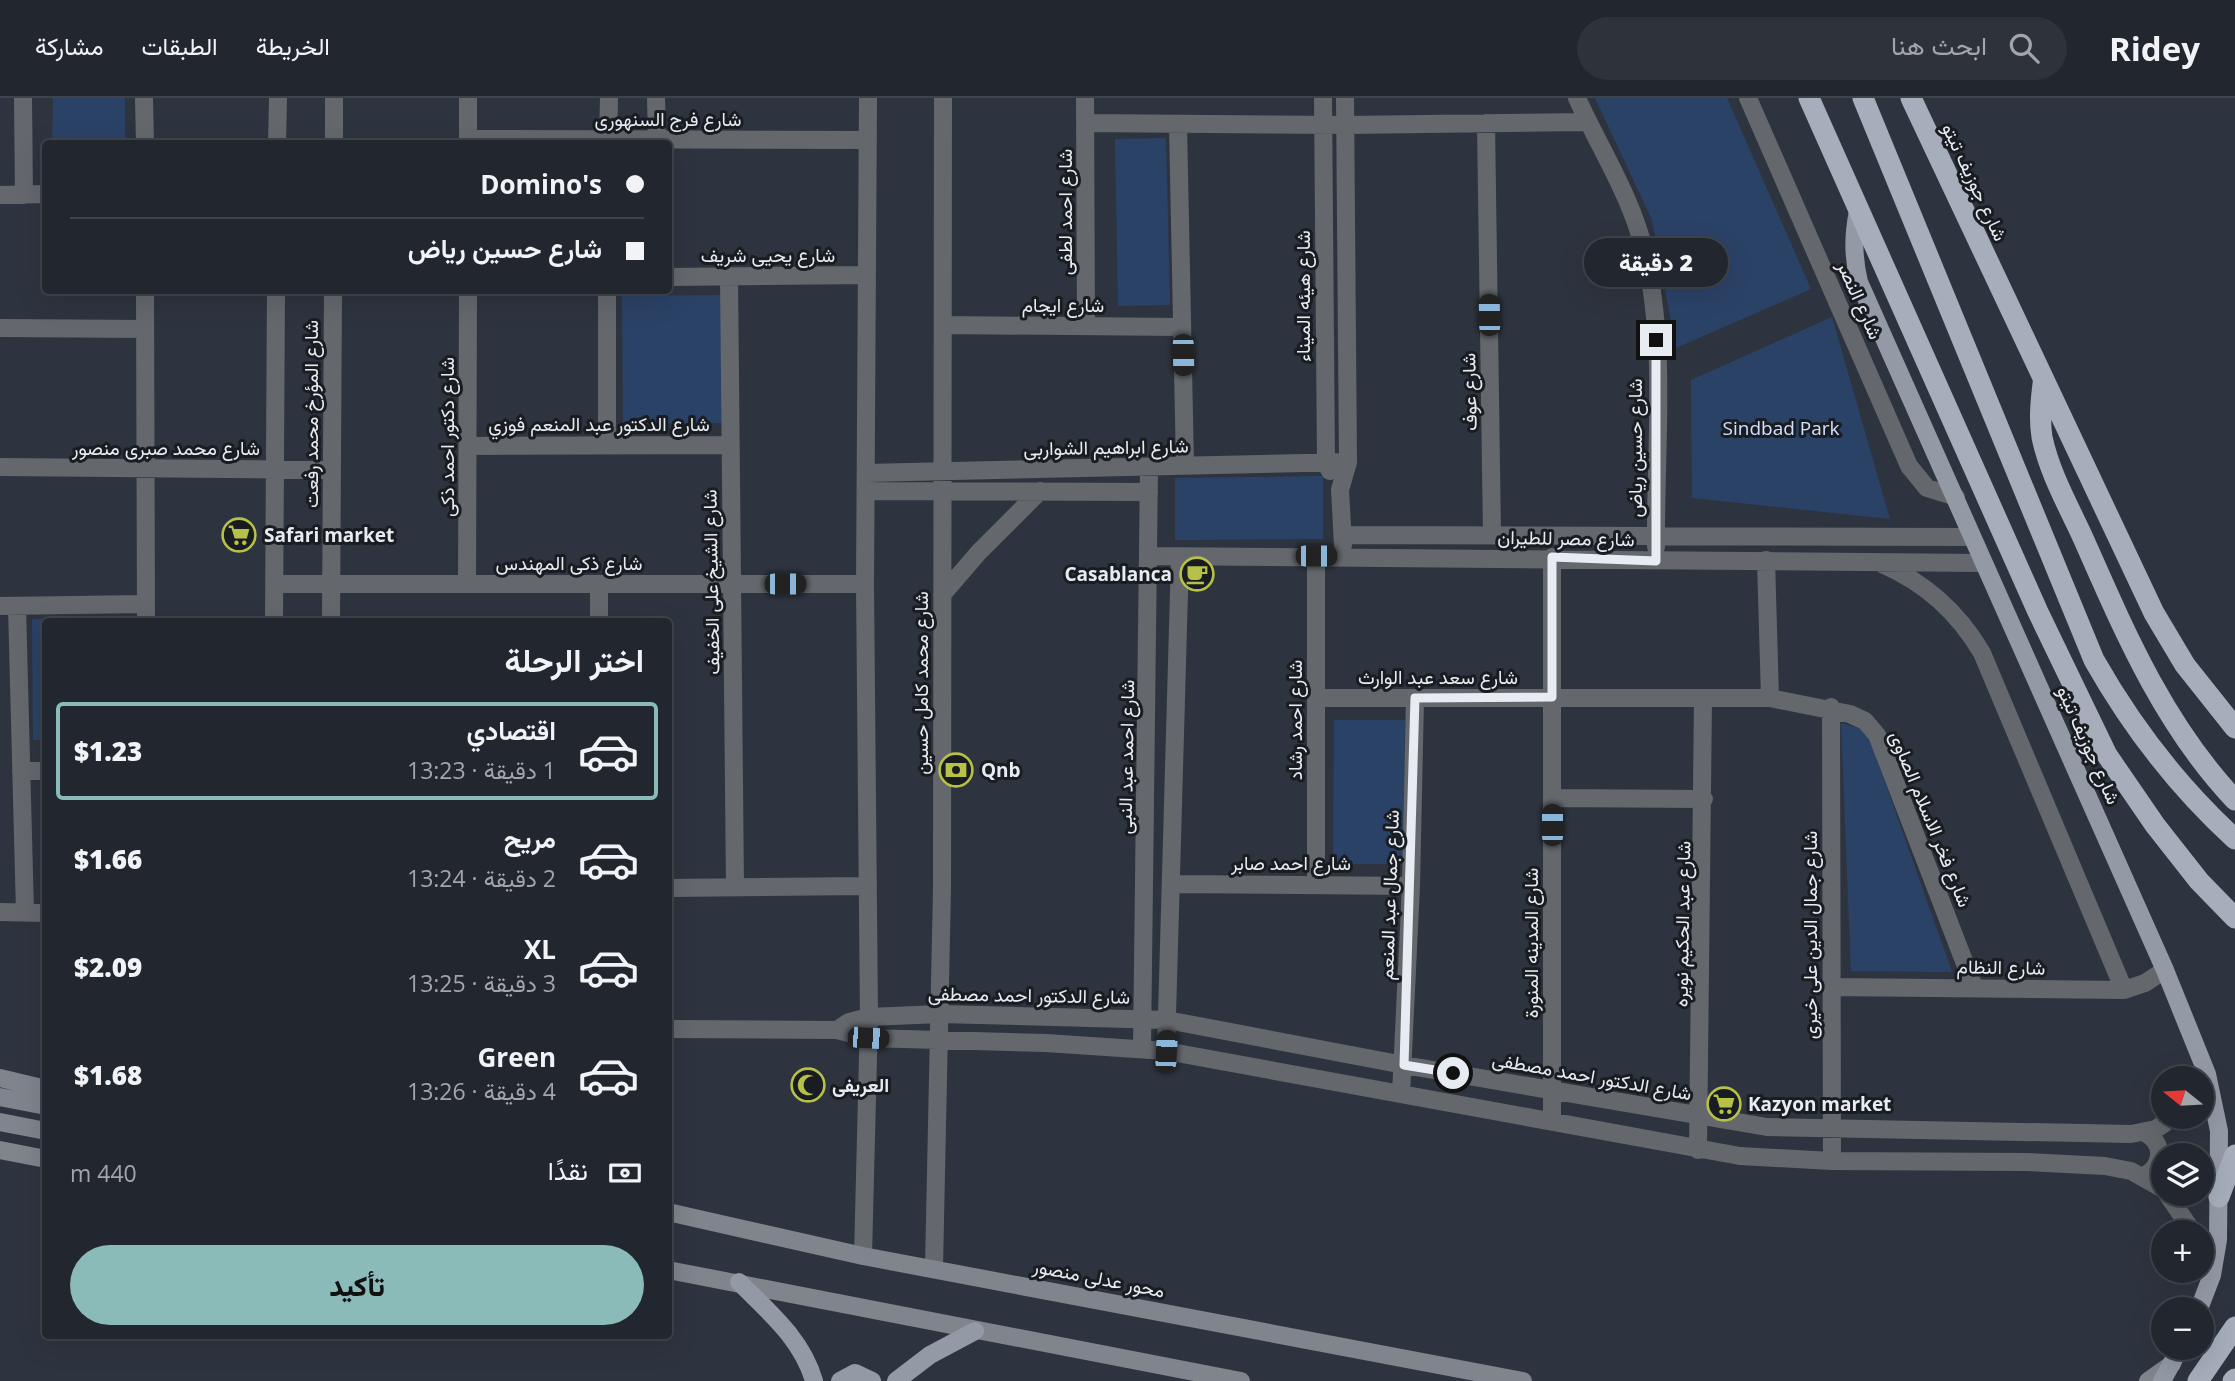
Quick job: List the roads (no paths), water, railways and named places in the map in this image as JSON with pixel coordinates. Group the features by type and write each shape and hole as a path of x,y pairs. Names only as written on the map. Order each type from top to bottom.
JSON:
{"highway":[{"name":"شارع جوزيف تيتو","path":"1809,98 2071,684 2107,755 2155,825 2199,881 2235,918"},
{"path":"1863,98 2094,660 2125,713 2162,763 2205,811 2235,839"},
{"name":"شارع جوزيف تيتو","path":"1911,98 2043,384 2154,613 2185,665 2235,729"},
{"path":"2043,384 2040,416 2045,449 2118,619 2164,709 2193,751 2235,800"},
{"path":"2219,1197 2235,1155"},
{"path":"2198,1381 2235,1327"}],"main road":[{"name":"شارع جوزيف تيتو","path":"1858,211 1853,246 1859,282 2165,970 2200,1066"},
{"path":"0,1078 42,1088"},
{"path":"0,1097 42,1105"},
{"name":"شارع جوزيف تيتو","path":"2214,1113 2219,1131 2218,1240 2214,1263"},
{"path":"0,1122 42,1130"},
{"path":"0,1150 42,1158"},
{"name":"محور عدلى منصور","path":"672,1213 863,1256 1523,1381"},
{"path":"672,1271 1241,1381"},
{"path":"739,1282 785,1328 805,1358 814,1381"},
{"path":"896,1381 930,1355 975,1331"},
{"path":"2162,1381 2174,1360"},
{"path":"2148,1381 2172,1364"},
{"path":"840,1381 855,1373 872,1381"}],"street":[{"path":"23,98 24,195"},
{"path":"144,98 145,140"},
{"path":"277,140 278,98"},
{"path":"334,98 334,140"},
{"path":"468,98 468,140"},
{"path":"608,140 609,98"},
{"path":"656,98 657,139"},
{"path":"863,1256 869,1017 865,584 868,98"},
{"name":"شارع محمد كامل حسين","path":"934,1268 940,1041 943,98"},
{"name":"شارع احمد لطفى","path":"1085,98 1086,326"},
{"name":"شارع هيئه الميناء","path":"1323,98 1326,463 1340,490"},
{"name":"شارع هيئه الميناء","path":"1343,556 1340,490 1348,462 1345,98"},
{"name":"شارع حسين رياض","path":"1577,98 1623,191 1645,253 1654,318 1658,384 1656,561"},
{"name":"شارع النصر","path":"1748,98 1909,466 1927,488 1956,497"},
{"path":"1085,123 1345,125 1588,122"},
{"name":"شارع عوف","path":"1486,123 1492,535"},
{"path":"1178,125 1185,466"},
{"name":"شارع فرج السنهورى","path":"632,140 868,140"},
{"path":"0,195 42,194"},
{"name":"شارع يحيى شريف","path":"672,276 867,275"},
{"name":"شارع الشيخ على الخفيف","path":"729,276 735,887"},
{"path":"25,912 21,771 8,606 146,613 145,294"},
{"name":"شارع المؤرخ محمد رفعت","path":"274,618 276,294"},
{"name":"شارع المؤرخ محمد رفعت","path":"331,618 333,294"},
{"name":"شارع دكتور احمد ذكى","path":"467,584 468,294"},
{"path":"607,294 607,445"},
{"name":"شارع ايجام","path":"943,325 1182,327"},
{"path":"0,328 145,329"},
{"name":"شارع الدكتور عبد المنعم فوزي","path":"468,446 730,445"},
{"name":"شارع ابراهيم الشواربى","path":"866,482 943,471 1348,462"},
{"name":"شارع محمد صبرى منصور","path":"0,467 332,470"},
{"name":"شارع احمد عبد النبى","path":"1142,1048 1149,467"},
{"path":"866,482 943,491 1149,492"},
{"path":"942,596 992,538 1040,491"},
{"name":"شارع مصر للطيران","path":"1343,535 1971,537"},
{"name":"شارع مصر للطيران","path":"1149,556 1552,557 1656,561 1983,563"},
{"name":"شارع احمد رشاد","path":"1316,556 1316,883"},
{"path":"1166,1051 1180,557"},
{"name":"شارع المدينه المنورة","path":"1552,557 1552,1120"},
{"path":"1766,560 1770,698"},
{"path":"1876,562 1930,591 1959,619 1982,653 2124,990"},
{"name":"شارع ذكى المهندس","path":"274,584 865,584"},
{"path":"599,584 599,618"},
{"name":"شارع سعد عبد الوارث","path":"1317,698 1770,698"},
{"name":"شارع جمال عبد المنعم","path":"1401,1094 1411,886 1415,698"},
{"name":"شارع عبد الحكيم نويره","path":"1698,1150 1704,799 1703,698"},
{"name":"شارع فخر الاسلام الصاوى","path":"1770,698 1830,708 1865,721 1877,736 1974,987"},
{"name":"شارع جمال الدين على خيرى","path":"1830,708 1832,1161"},
{"path":"21,771 42,771"},
{"path":"1552,798 1704,799"},
{"name":"شارع احمد صابر","path":"1171,884 1316,883 1411,886"},
{"path":"672,888 867,886"},
{"path":"0,912 42,913"},
{"name":"شارع النظام","path":"1831,987 2124,990 2145,984 2165,970"},
{"name":"شارع الدكتور احمد مصطفى","path":"837,1030 849,1022 869,1017 940,1014 1144,1018 1700,1117 1797,1129 2145,1133"},
{"name":"شارع الدكتور احمد مصطفى","path":"672,1029 837,1030 868,1038 1142,1048 1552,1120 1698,1150 1780,1160 2027,1162 2105,1166 2144,1176 2151,1181"},
{"path":"2144,1176 2155,1168 2160,1154 2156,1141 2145,1133 2152,1129"}],"place":[{"name":"Safari market","path":"239,535"},
{"name":"Casablanca","path":"1197,574"},
{"name":"Qnb","path":"956,770"},
{"name":"العريفى","path":"808,1085"},
{"name":"Kazyon market","path":"1724,1104"}],"park label":[{"name":"Sindbad Park","path":"1781,428"}]}
